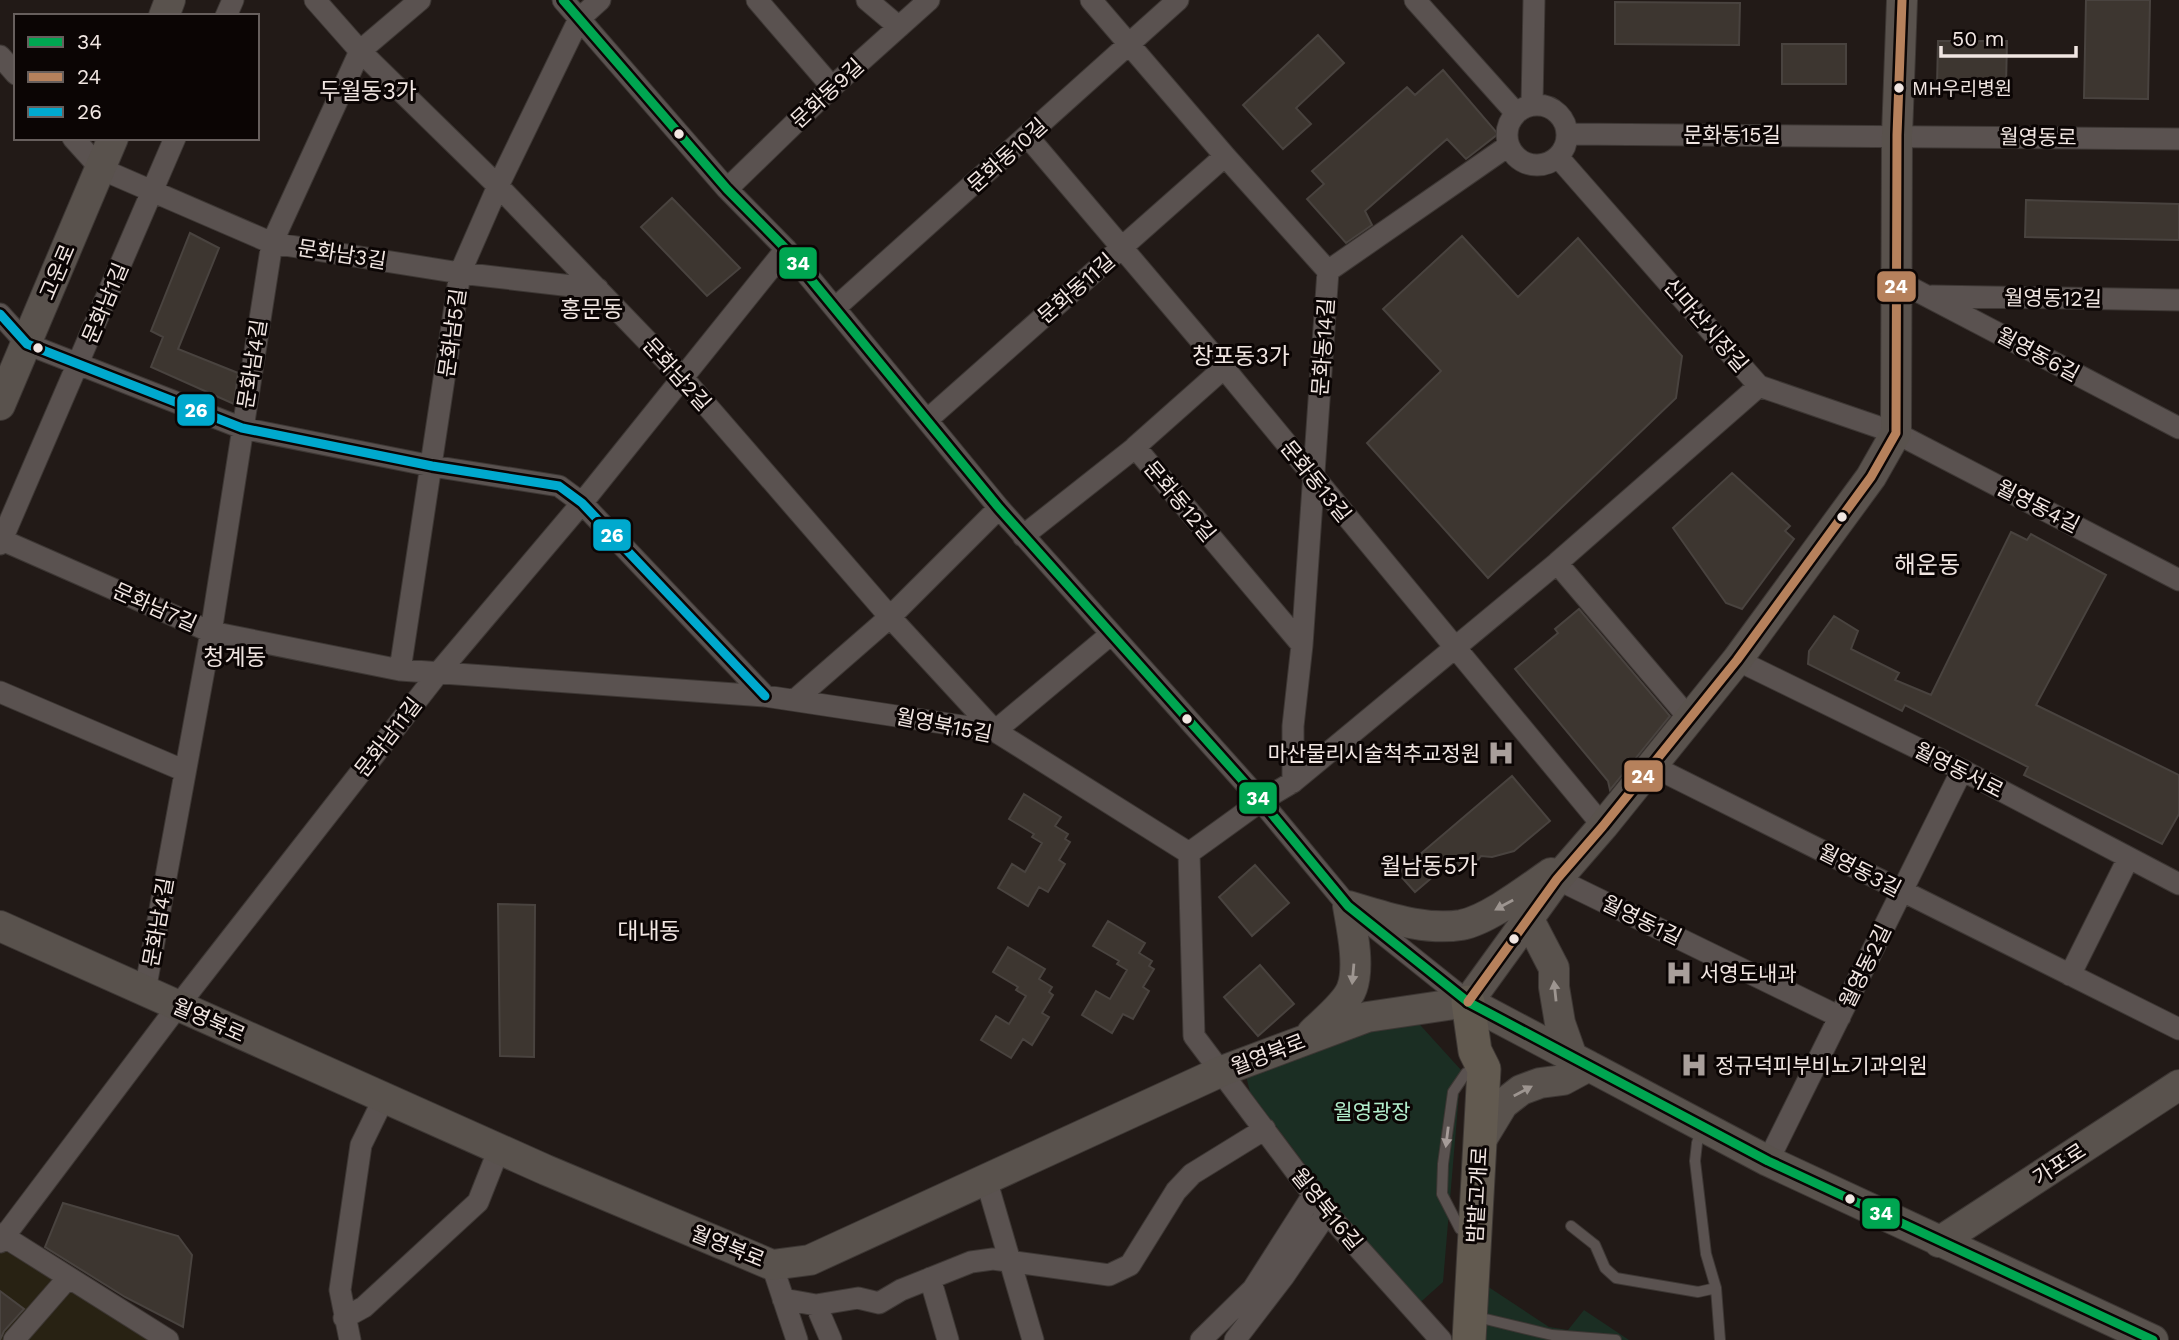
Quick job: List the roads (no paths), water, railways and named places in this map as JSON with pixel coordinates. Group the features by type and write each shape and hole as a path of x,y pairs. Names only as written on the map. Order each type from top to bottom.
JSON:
{"main road":[{"path":"1902,0 1897,135 1896,433 1871,477 1737,660 1557,879 1468,1002 1768,1161 2152,1340"},
{"name":"고운로","path":"0,405 112,140"},
{"path":"1303,1041 1352,989 1355,952 1348,906 1420,925 1462,925 1505,905 1580,852"},
{"path":"1528,918 1554,968 1560,1023 1580,1061"},
{"name":"월영북로","path":"0,926 499,1149 772,1265 810,1260 1222,1071 1367,1017 1468,1002"},
{"name":"밤밭고개로","path":"1464,1332 1460,1229 1471,1062 1468,1002"},
{"path":"1480,1142 1503,1104 1521,1090 1540,1083 1563,1080 1580,1061"},
{"name":"밤밭고개로","path":"1464,1332 1480,1142 1483,1069 1471,1062"},
{"name":"가포로","path":"1939,1242 2179,1085"}],"street":[{"name":"문화남2길","path":"315,0 360,51 498,186 682,377 890,617 995,731"},
{"name":"문화남4길","path":"145,991 211,632 272,243 360,51 420,0"},
{"path":"563,0 727,188 786,249 999,508 1261,801 1348,906 1468,1002"},
{"path":"579,19 600,0"},
{"path":"757,0 832,87"},
{"path":"867,0 899,27"},
{"name":"문화동9길","path":"727,188 832,87 929,0"},
{"name":"문화동14길","path":"1091,0 1328,271 1302,645 1293,726 1293,782"},
{"name":"문화동10길","path":"835,308 1178,0"},
{"path":"1415,0 1524,109"},
{"path":"1524,109 1540,105 1556,111 1566,125 1567,142 1558,157 1543,165 1526,164 1518,160 1508,146 1508,128 1524,109 1534,0"},
{"name":"문화남5길","path":"400,670 460,273 498,186 579,19"},
{"path":"0,56 14,72"},
{"name":"문화동15길","path":"1568,134 1897,135"},
{"name":"월영동로","path":"1897,135 2179,139"},
{"name":"문화동13길","path":"1028,137 1224,368 1603,826"},
{"path":"75,140 101,169"},
{"name":"문화남1길","path":"1,542 174,140"},
{"path":"1328,271 1508,146"},
{"name":"문화동11길","path":"927,420 1225,156"},
{"name":"신마산시장길","path":"1189,853 1261,801 1293,782 1557,563 1759,386 1558,157"},
{"name":"문화남3길","path":"101,169 272,243 460,273 598,289"},
{"name":"문화남11길","path":"1,1237 439,672 582,503 786,249"},
{"name":"월영동6길","path":"1898,281 2179,428"},
{"name":"월영동12길","path":"1926,296 2179,300"},
{"path":"0,314 27,344 242,428 432,466 559,486 582,503 765,696"},
{"name":"문화동12길","path":"1224,368 1137,446 1302,645"},
{"name":"월영동4길","path":"1759,386 1896,433 2179,580"},
{"path":"1023,536 1137,446"},
{"path":"796,699 890,617 999,508"},
{"name":"문화남7길","path":"1,542 211,632 400,670 439,672"},
{"path":"1557,563 1689,718"},
{"path":"995,731 1110,635"},
{"name":"월영동서로","path":"1737,660 1962,770 2179,884"},
{"name":"월영북15길","path":"439,672 796,699 995,731 1189,853"},
{"path":"0,692 185,771"},
{"name":"월영동3길","path":"1650,765 2179,1029"},
{"name":"월영동2길","path":"1768,1161 1962,770"},
{"path":"1189,853 1194,1036 1222,1071"},
{"path":"2070,975 2128,859"},
{"name":"월영동1길","path":"1557,879 1840,1017"},
{"name":"월영북16길","path":"1222,1071 1327,1213 1441,1340"},
{"path":"350,1340 340,1290 361,1145 384,1098"},
{"path":"783,1298 816,1305 858,1298 880,1303 901,1290 971,1262 993,1259 1109,1275 1130,1265 1176,1191 1192,1174 1265,1129"},
{"path":"344,1318 364,1307 478,1202 499,1149"},
{"path":"986,1179 1032,1340"},
{"path":"1201,1340 1252,1289 1313,1195"},
{"path":"1236,1340 1327,1213"},
{"path":"1,1237 130,1314 168,1340"},
{"path":"772,1265 797,1340"},
{"path":"13,1340 68,1278"},
{"path":"930,1278 948,1340"},
{"path":"816,1305 831,1340"}],"lane":[{"path":"1703,1126 1695,1161 1706,1254 1716,1289 1720,1340"},
{"path":"1571,1226 1595,1245 1605,1268 1616,1278 1698,1292 1716,1289"},
{"path":"1464,1332 1616,1340"}],"place":[{"name":"MH우리병원","path":"1899,88"},
{"name":"마산물리시술척추교정원","path":"1501,753"},
{"name":"서영도내과","path":"1679,973"},
{"name":"정규덕피부비뇨기과의원","path":"1694,1065"}],"district":[{"name":"두월동3가","path":"368,91"},
{"name":"홍문동","path":"592,309"},
{"name":"창포동3가","path":"1241,356"},
{"name":"해운동","path":"1927,565"},
{"name":"청계동","path":"235,657"},
{"name":"월남동5가","path":"1429,866"},
{"name":"대내동","path":"649,931"}],"park label":[{"name":"월영광장","path":"1372,1111"}]}
